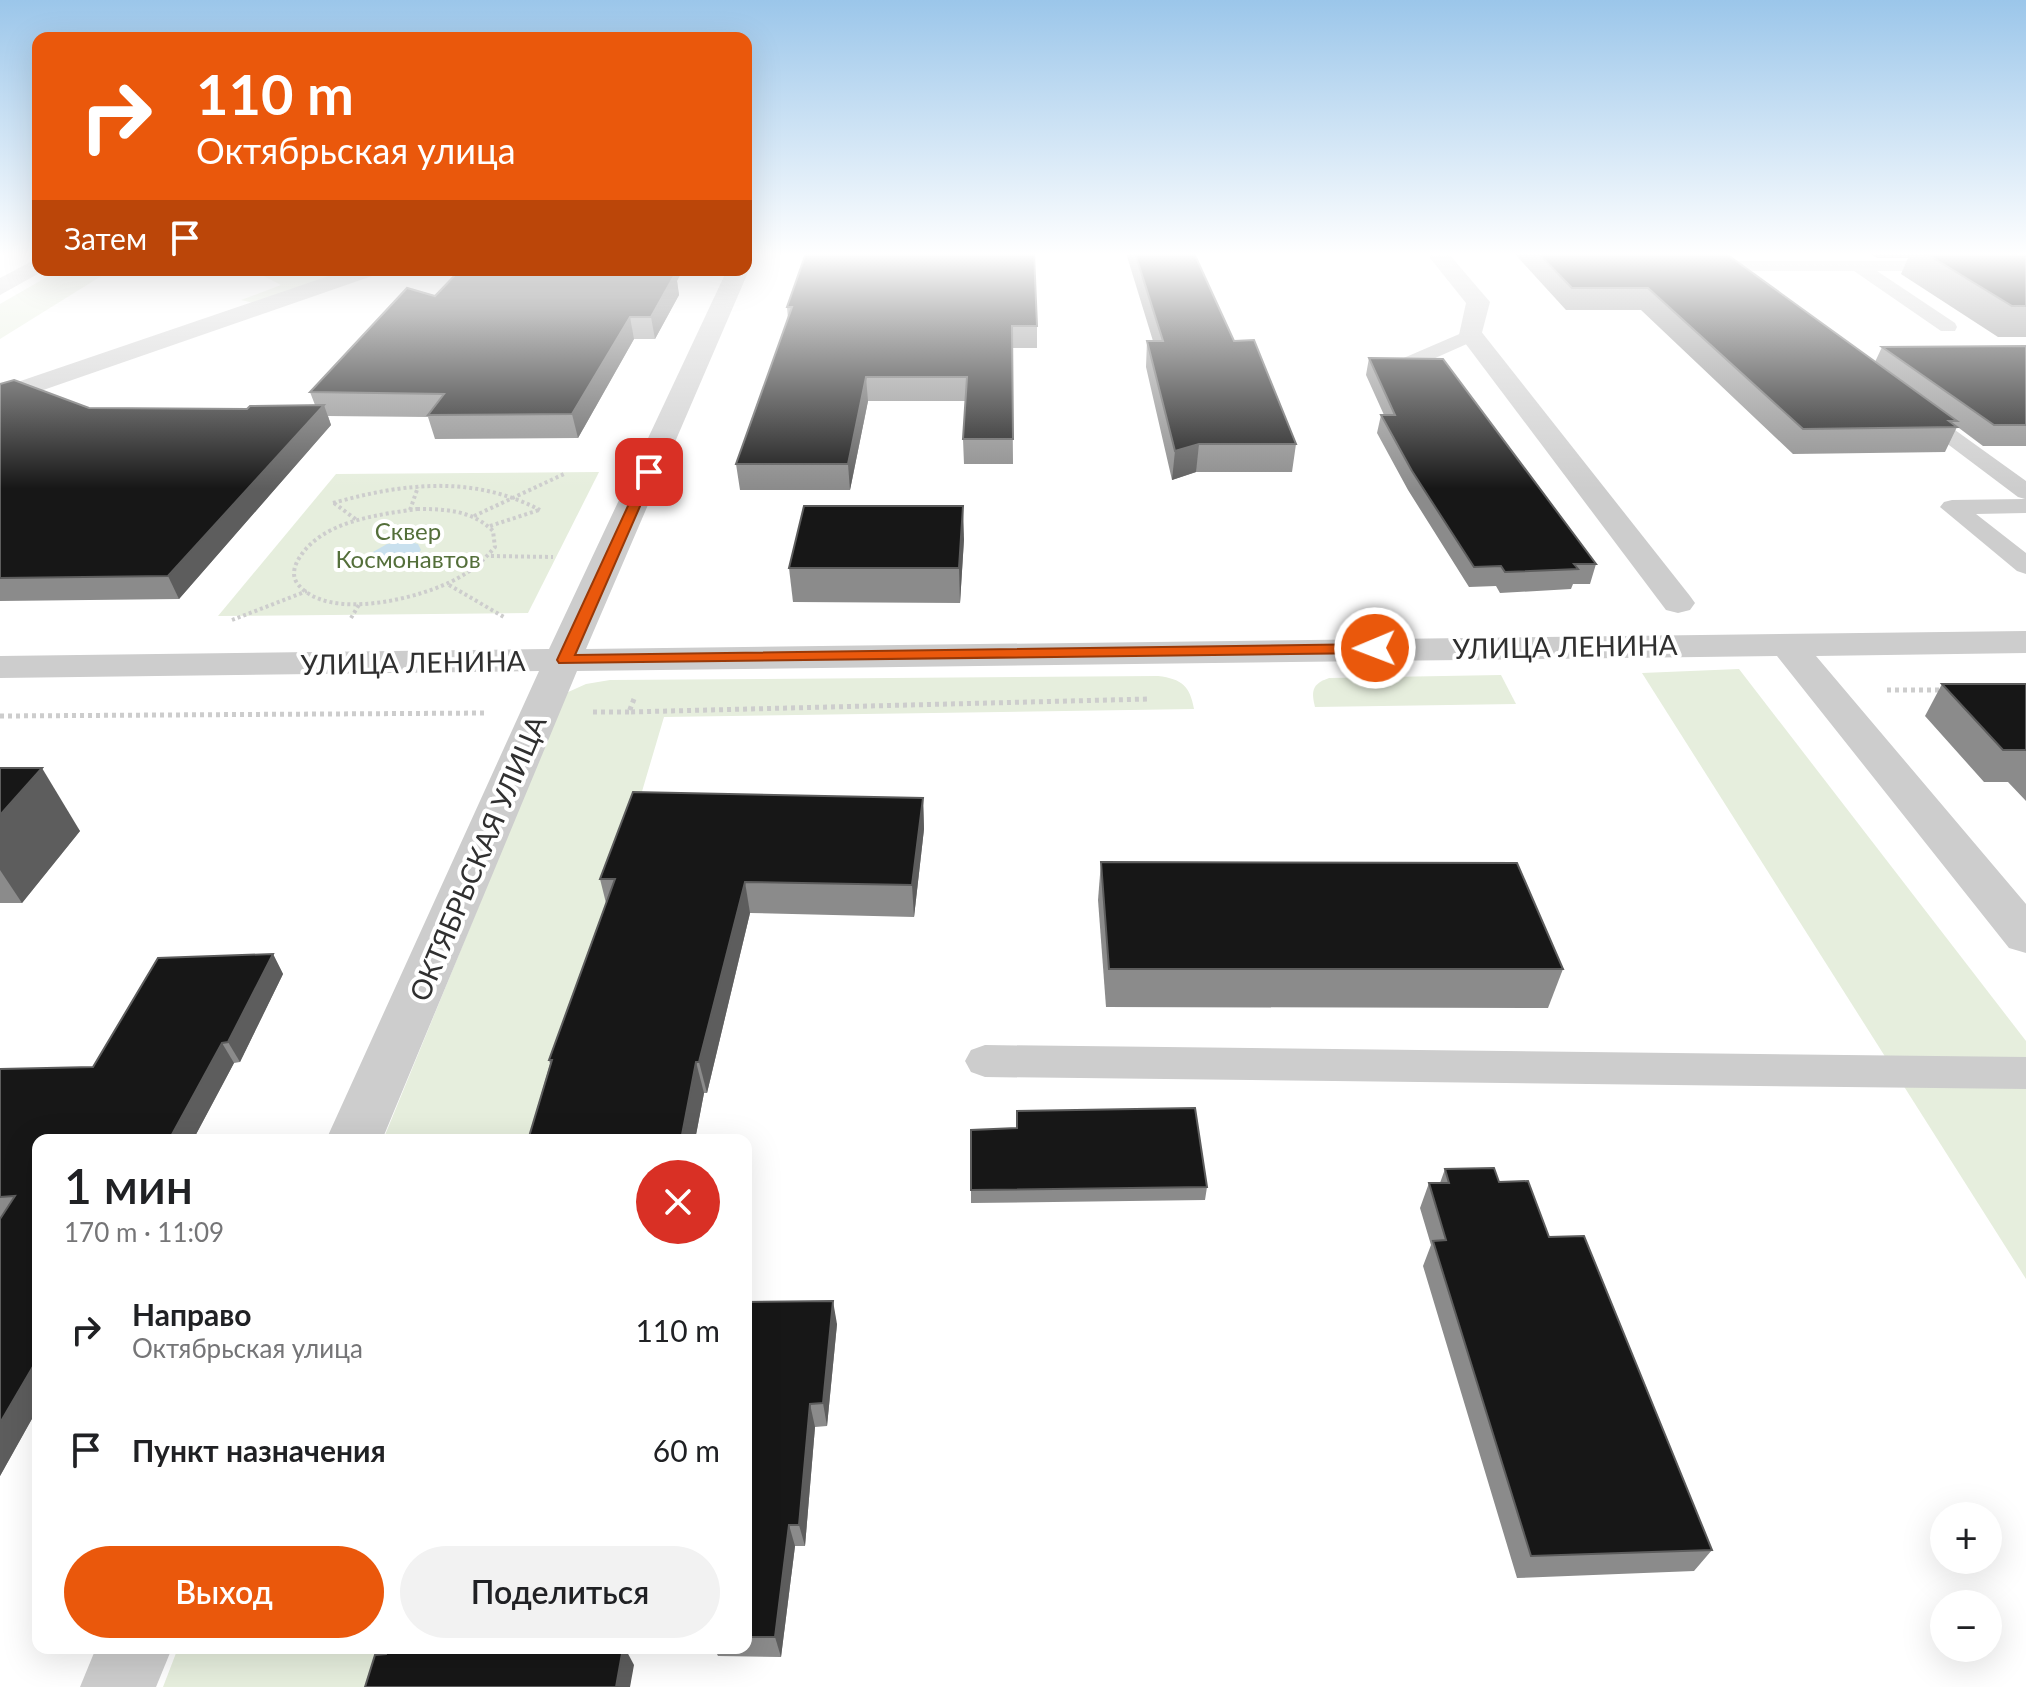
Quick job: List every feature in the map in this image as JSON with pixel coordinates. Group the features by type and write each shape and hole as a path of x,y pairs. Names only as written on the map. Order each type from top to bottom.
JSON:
{"street":[{"path":"0,397 189,332"},
{"name":"ОКТЯБРЬСКАЯ УЛИЦА","path":"357,1134 539,713 711,332"},
{"path":"1472,332 1471,335 1559,445 1678,603"},
{"name":"УЛИЦА ЛЕНИНА","path":"0,667 2026,642"},
{"path":"1786,643 2026,936"},
{"path":"118,1687 132,1654"}],"lane":[{"path":"1399,367 1471,335"},
{"path":"1899,398 2026,492"},
{"path":"2026,506 1952,507 2026,566"},
{"path":"985,1061 2026,1073"}],"path":[{"path":"473,516 564,474"},
{"path":"410,510 418,487"},
{"path":"358,521 333,503 374,492 418,487 471,487 516,497 540,510 490,526"},
{"path":"410,510 443,510 473,516 490,526 496,539 490,556 468,575 448,585 416,596 361,602 336,601 307,591 294,577 297,559 328,533 358,521 410,510"},
{"path":"490,556 553,557"},
{"path":"448,585 504,617"},
{"path":"232,620 307,591"},
{"path":"351,618 361,602"},
{"path":"0,716 629,712"}],"green space":[{"path":"0,332 12,332 0,339"},
{"name":"Сквер Космонавтов","path":"599,472 528,613 218,616 336,474"},
{"path":"1739,669 2026,1041 2026,1279 1642,673"},
{"path":"1501,675 1516,704 1315,707 1313,697 1316,686 1329,678"},
{"path":"1158,676 1184,685 1194,709 664,717 541,1134 385,1134 566,693 586,684 610,680"},
{"path":"176,1654 392,1654 383,1687 163,1687"}],"water":[{"path":"387,544 418,544 421,550 405,562 391,565 371,559 373,552"}],"building":[{"path":"366,332 621,332 572,414 428,415 444,394 310,392"},
{"path":"783,332 1012,332 1013,439 963,439 967,377 866,377 848,464 736,464"},
{"path":"1160,332 1230,332 1234,341 1254,340 1296,444 1199,444 1175,451 1147,341 1163,341"},
{"path":"1696,332 1834,332 1957,421 1949,421 1957,427 1803,429"},
{"path":"2026,346 2026,425 1994,425 1882,347"},
{"path":"1369,358 1443,359 1596,564 1574,564 1578,569 1505,572 1501,566 1474,567 1412,471 1381,415 1395,415"},
{"path":"14,380 89,408 247,409 250,406 324,405 168,576 0,578 0,384"},
{"path":"804,506 963,506 959,568 789,568"},
{"path":"1942,684 2026,684 2026,750 2003,750"},
{"path":"0,768 42,768 0,815"},
{"path":"633,792 923,798 912,885 745,882 699,1062 696,1062 682,1134 530,1134 552,1060 549,1060 615,879 600,879"},
{"path":"1101,862 1517,863 1563,969 1109,969"},
{"path":"273,954 228,1042 222,1043 172,1134 32,1134 32,1368 0,1423 0,1219 15,1196 0,1197 0,1069 93,1067 158,958"},
{"path":"1195,1108 1207,1187 971,1190 971,1130 1017,1128 1017,1111"},
{"path":"1494,1168 1499,1182 1528,1181 1549,1237 1584,1236 1712,1550 1531,1556 1433,1241 1446,1240 1429,1183 1449,1183 1445,1169"},
{"path":"833,1301 823,1403 810,1404 799,1525 789,1525 775,1637 752,1637 752,1302"},
{"path":"622,1654 616,1687 365,1687 375,1655"}],"route":[{"path":"649,472 565,660 1375,648"}]}
